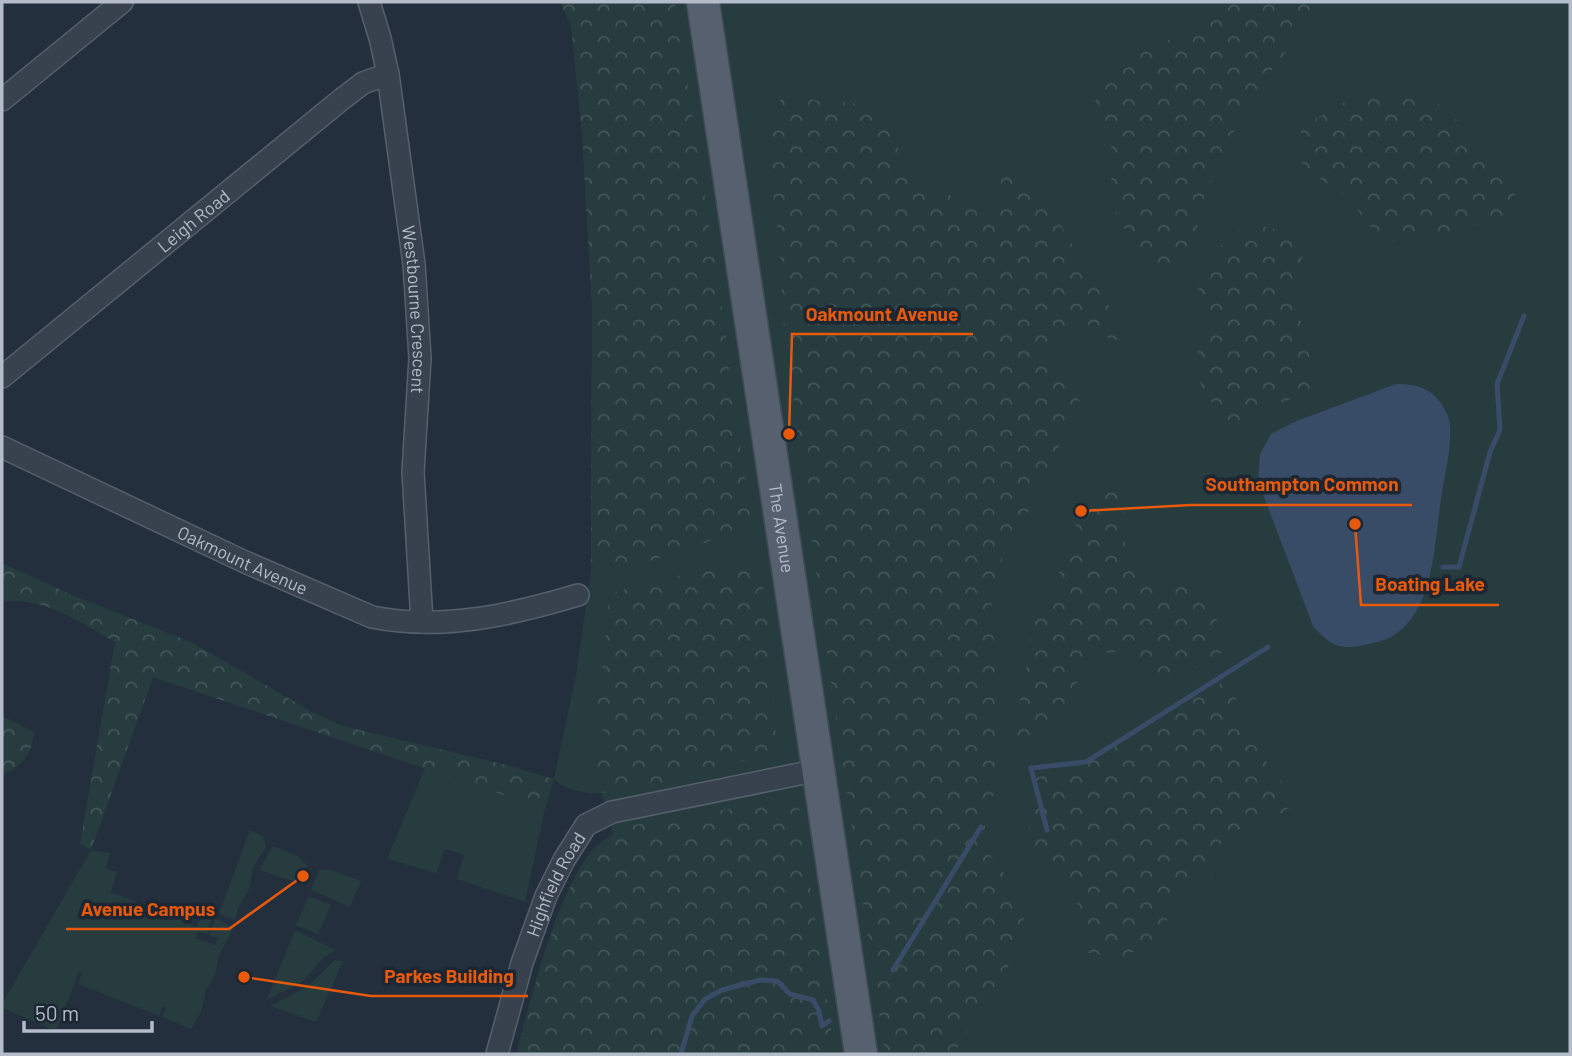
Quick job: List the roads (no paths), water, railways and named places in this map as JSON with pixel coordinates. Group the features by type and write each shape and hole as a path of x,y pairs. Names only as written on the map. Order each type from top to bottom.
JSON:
{"main road":[{"name":"The Avenue","path":"703,2 861,1054"}],"street":[{"path":"2,100 122,2"},
{"name":"Westbourne Crescent","path":"369,2 388,74 414,264 420,358 413,472 422,622"},
{"name":"Leigh Road","path":"2,377 342,99 363,83 388,74"},
{"name":"Oakmount Avenue","path":"2,447 246,562 372,617 422,622 459,622 490,618 578,595"},
{"name":"Highfield Road","path":"498,1054 522,963 539,914 564,860 586,825 612,811 820,771"}],"water":[{"path":"1396,384 1413,385 1433,394 1443,406 1449,422 1448,455 1430,576 1416,613 1404,627 1384,640 1359,646 1338,646 1313,626 1258,481 1260,454 1271,434 1294,422"}],"waterway":[{"path":"1443,567 1459,567 1490,452 1500,430 1497,384 1524,316"},
{"path":"1047,830 1031,768 1086,762 1268,647"},
{"path":"893,970 981,827"},
{"path":"681,1054 692,1016 705,999 722,990 760,980 777,981 790,994 813,1000 822,1026 829,1021"}],"place":[{"name":"Oakmount Avenue","path":"789,434"},
{"name":"Southampton Common","path":"1081,511"},
{"name":"Boating Lake","path":"1355,524"},
{"name":"Avenue Campus","path":"303,876"},
{"name":"Parkes Building","path":"244,977"}]}
